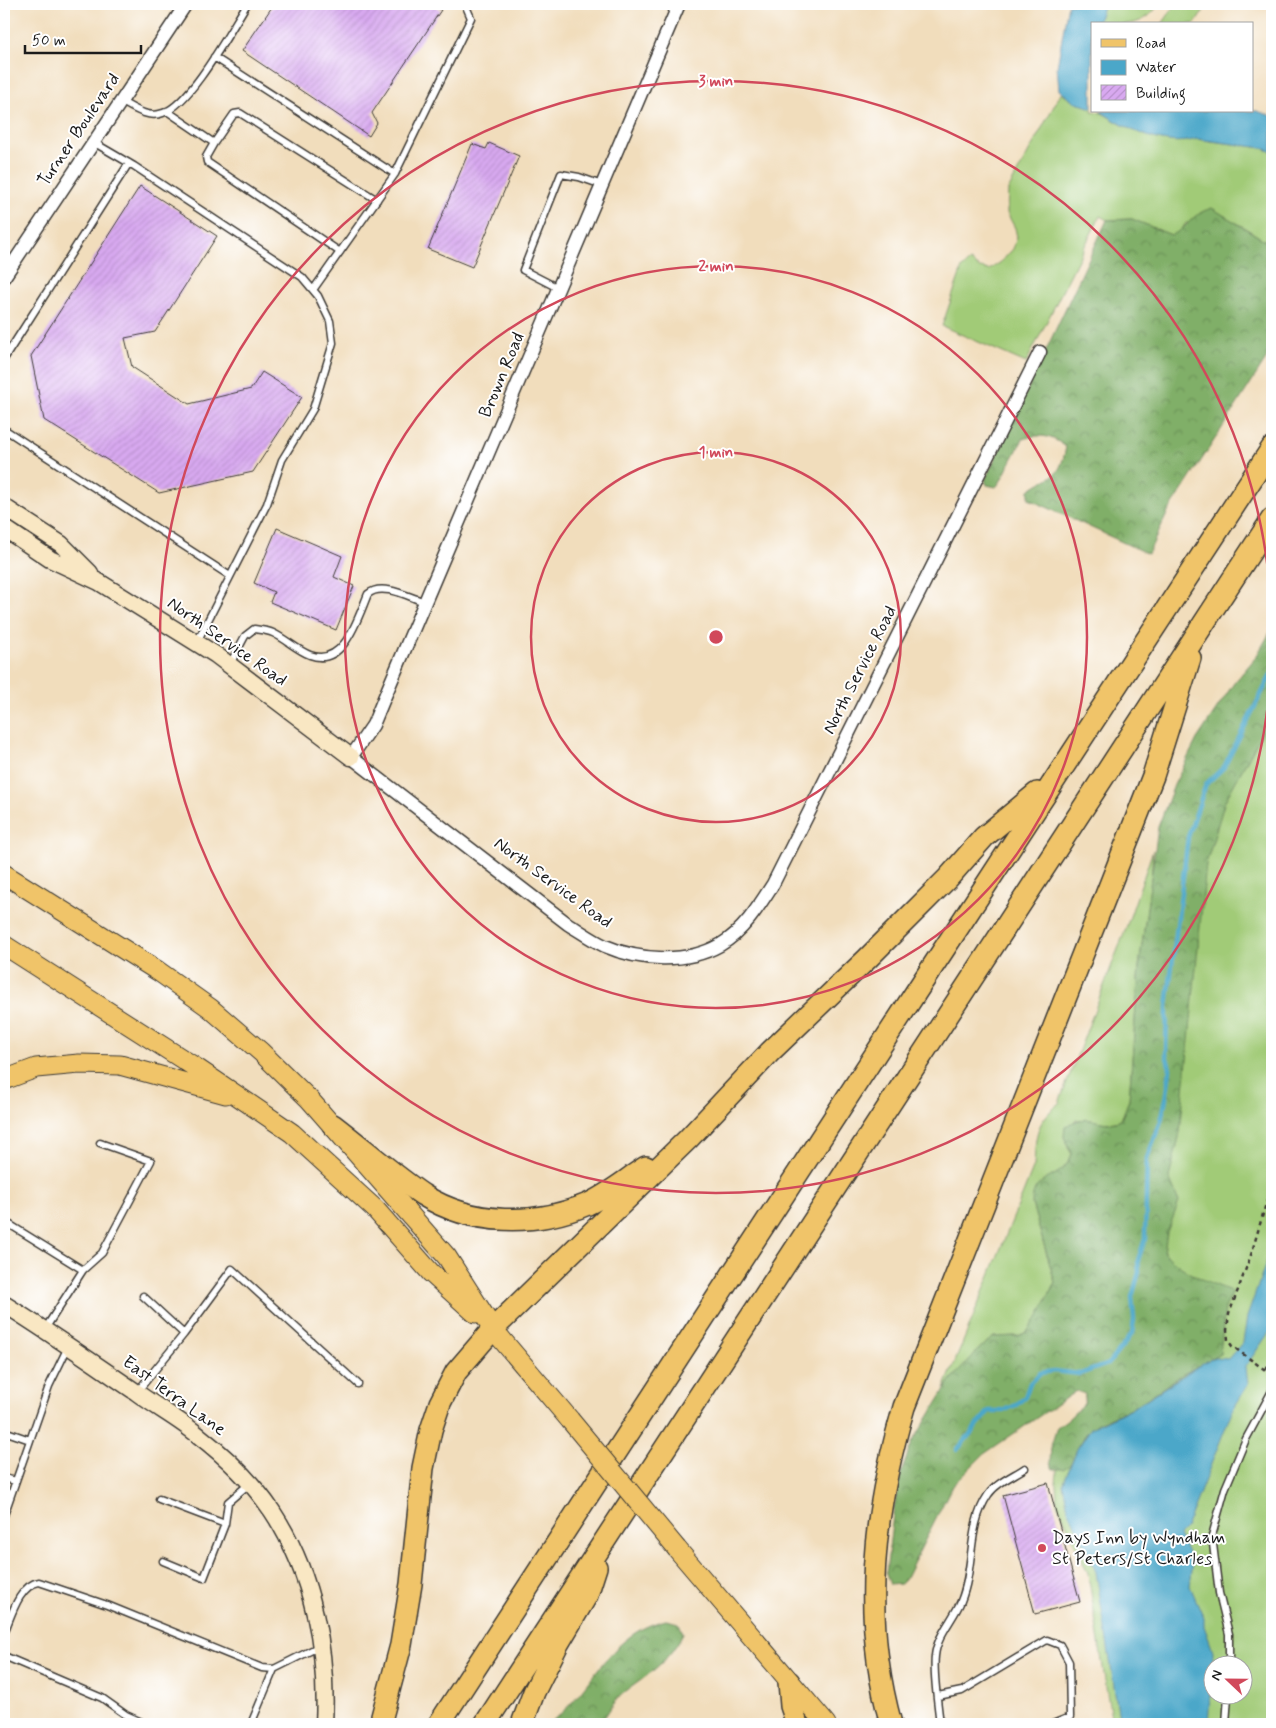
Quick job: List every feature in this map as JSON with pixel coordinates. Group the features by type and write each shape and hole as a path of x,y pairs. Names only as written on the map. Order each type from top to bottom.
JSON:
{"highway":[{"path":"439,1724 919,991 1053,780 1272,448"},
{"path":"485,1724 1272,519"},
{"path":"891,1724 883,1695 875,1636 872,1578 878,1517 888,1460 908,1398 1153,776 1199,631"},
{"path":"380,1724 401,1645 411,1584 422,1468 431,1430 440,1404 456,1372 468,1355 688,1139 770,1052 868,960 948,878 984,837 1053,780"},
{"path":"333,1125 424,1196 468,1214 512,1220 541,1218 589,1203 688,1139"},
{"path":"522,1724 534,1692 546,1668 587,1595 606,1539"},
{"path":"789,1682 791,1706 797,1724"}],"main road":[{"path":"4,872 158,971 210,1008 261,1052 333,1125 447,1257 493,1329 826,1724"},
{"path":"4,945 246,1100 292,1133 375,1208 431,1273 493,1329"},
{"path":"4,1080 36,1068 79,1064 120,1065 246,1100"}],"street":[{"name":"Turner Boulevard","path":"4,277 186,4"},
{"name":"Brown Road","path":"351,757 373,726 679,4"},
{"name":"North Service Road","path":"4,528 50,559 99,582 229,665 568,924 604,946 647,958 687,956 720,944 749,920 774,884 1040,352"},
{"name":"North Service Road","path":"4,507 61,544 99,582"},
{"name":"East Terra Lane","path":"4,1304 198,1435 249,1484 272,1512 295,1556 316,1615 322,1645 326,1694 324,1724"}],"lane":[{"path":"120,101 145,114 167,111 176,106 200,78 247,4"},
{"path":"313,290 395,174 471,18 465,4"},
{"path":"214,57 395,174"},
{"path":"167,111 214,143"},
{"path":"340,252 206,162 206,157 214,143 234,114 240,113 377,200"},
{"path":"93,142 129,163 302,276 313,290 330,321 333,343 313,409 282,460 267,504 197,643"},
{"path":"4,359 129,163"},
{"path":"558,288 523,270 561,174 580,177 602,185"},
{"path":"4,430 230,576"},
{"path":"229,665 245,636 254,629 272,632 311,656 329,656 343,646 351,633 368,594 372,590 393,591 425,602"},
{"path":"45,1330 83,1270 102,1253 151,1161 100,1144"},
{"path":"4,1221 83,1270"},
{"path":"137,1393 232,1269 358,1384"},
{"path":"143,1296 184,1334"},
{"path":"4,1515 49,1386 68,1346"},
{"path":"1229,1656 1229,1634 1218,1592 1212,1536 1225,1489 1246,1439 1272,1391"},
{"path":"4,1431 30,1440"},
{"path":"940,1724 935,1656 941,1635 961,1600 970,1567 976,1521 989,1493 1025,1468"},
{"path":"4,1478 16,1481"},
{"path":"162,1561 204,1578 225,1524 228,1502 249,1484"},
{"path":"159,1499 225,1524"},
{"path":"4,1633 24,1591 31,1583 39,1582 106,1605 240,1661 262,1668 274,1669 322,1645"},
{"path":"938,1696 962,1691 1047,1640 1060,1645 1069,1662 1070,1717 1053,1724"},
{"path":"4,1656 102,1698 126,1715 146,1724"},
{"path":"251,1724 274,1669"},
{"path":"1226,1724 1227,1706"}],"path":[{"path":"1272,1183 1251,1255 1229,1314 1227,1330 1228,1340 1232,1346 1272,1375"},
{"path":"1266,1369 1272,1360"}],"green space":[{"path":"1104,4 1159,4 1146,18 1139,21 1098,22"},
{"path":"1176,4 1208,4 1196,22 1163,22"},
{"path":"1061,93 1074,102 1091,108 1091,112 1098,112 1157,139 1177,142 1196,139 1263,148 1272,152 1272,245 1237,223 1186,223 1180,232 1171,235 1132,219 1107,220 1100,216 1026,363 942,326 962,268 970,261 980,268 989,270 1001,262 1013,249 1017,237 1015,228 1007,213 1008,190"},
{"path":"1212,208 1272,245 1272,350 1167,514 1148,554 1029,499 1029,490 1054,475 1060,466 1066,447 1056,440 1040,436 1023,439 999,484 996,487 987,485 985,480 1107,220 1132,219 1171,235 1182,229 1198,214"},
{"path":"1272,629 1272,715 1225,801 1206,864 1180,1133 1169,1178 1179,1202 1167,1233 1164,1253 1188,1272 1233,1292 1225,1308 1220,1354 1183,1374 1136,1406 1098,1423 1085,1435 1070,1465 1063,1469 1053,1469 1050,1463 1051,1446 1057,1427 1084,1404 1085,1394 1076,1391 984,1454 952,1486 905,1580 901,1584 890,1585 886,1573 894,1507 901,1473 912,1443 951,1380 981,1347 994,1337 1018,1336 1027,1332 1040,1314 1055,1282 1032,1204 1033,1194 1037,1187 1062,1170 1072,1154 1064,1137 1065,1127 1081,1120 1106,1123 1121,1120 1129,1100 1139,967 1158,827 1174,785 1197,739 1234,683 1256,657"},
{"path":"1272,702 1272,1724 1112,1724 1088,1574 1057,1503 1056,1483 1059,1448 1112,1384 1195,841"},
{"path":"1153,850 1139,967 1129,1100 1121,1120 1116,1122 1105,1123 1075,1120 1067,1146 1072,1154 1070,1160 1032,1204 1055,1282 1041,1314 1027,1332 1018,1336 994,1337 981,1347 944,1389 1034,1166 1038,1131 1045,1118 1059,1103 1126,928"},
{"path":"666,1620 679,1623 683,1633 678,1643 659,1666 618,1698 600,1724 549,1724 571,1703 613,1651 624,1641 650,1625"}],"water":[{"path":"1068,4 1104,4 1098,22 1091,22 1091,108 1074,102 1059,90 1057,67"},
{"path":"1257,111 1272,116 1272,152 1263,148 1197,139 1171,141 1158,139 1146,136 1102,112"},
{"path":"1272,1246 1272,1328 1246,1366 1248,1385 1232,1411 1186,1528 1179,1535 1193,1562 1190,1586 1204,1618 1204,1626 1213,1651 1213,1656 1204,1656 1204,1706 1209,1706 1208,1724 1120,1724 1096,1572 1068,1509 1063,1484 1077,1449 1091,1428 1136,1406 1206,1361 1215,1358 1228,1359 1243,1342 1247,1317"}],"building":[{"path":"274,4 431,4 441,10 372,113 377,123 369,136 242,51"},
{"path":"489,143 519,156 472,267 428,249 472,144 486,149"},
{"path":"140,186 217,236 155,332 125,338 132,367 189,404 251,389 262,372 302,397 253,472 159,493 44,420 31,356"},
{"path":"277,528 342,556 334,577 354,586 336,630 270,602 274,592 254,583"},
{"name":"Days Inn by Wyndham St Peters/St Charles","path":"1048,1483 1080,1602 1035,1614 1003,1495"}],"waterway":[{"path":"957,1450 989,1411 1003,1411 1016,1405 1025,1397 1030,1383 1040,1373 1054,1371 1080,1374 1108,1364 1132,1334 1134,1319 1132,1297 1139,1272 1138,1260 1145,1239 1147,1158 1161,1121 1170,1069 1166,1054 1167,1006 1188,837 1206,784 1224,767 1272,673"}],"place":[{"name":"Days Inn by Wyndham St Peters/St Charles","path":"1042,1548"}]}
